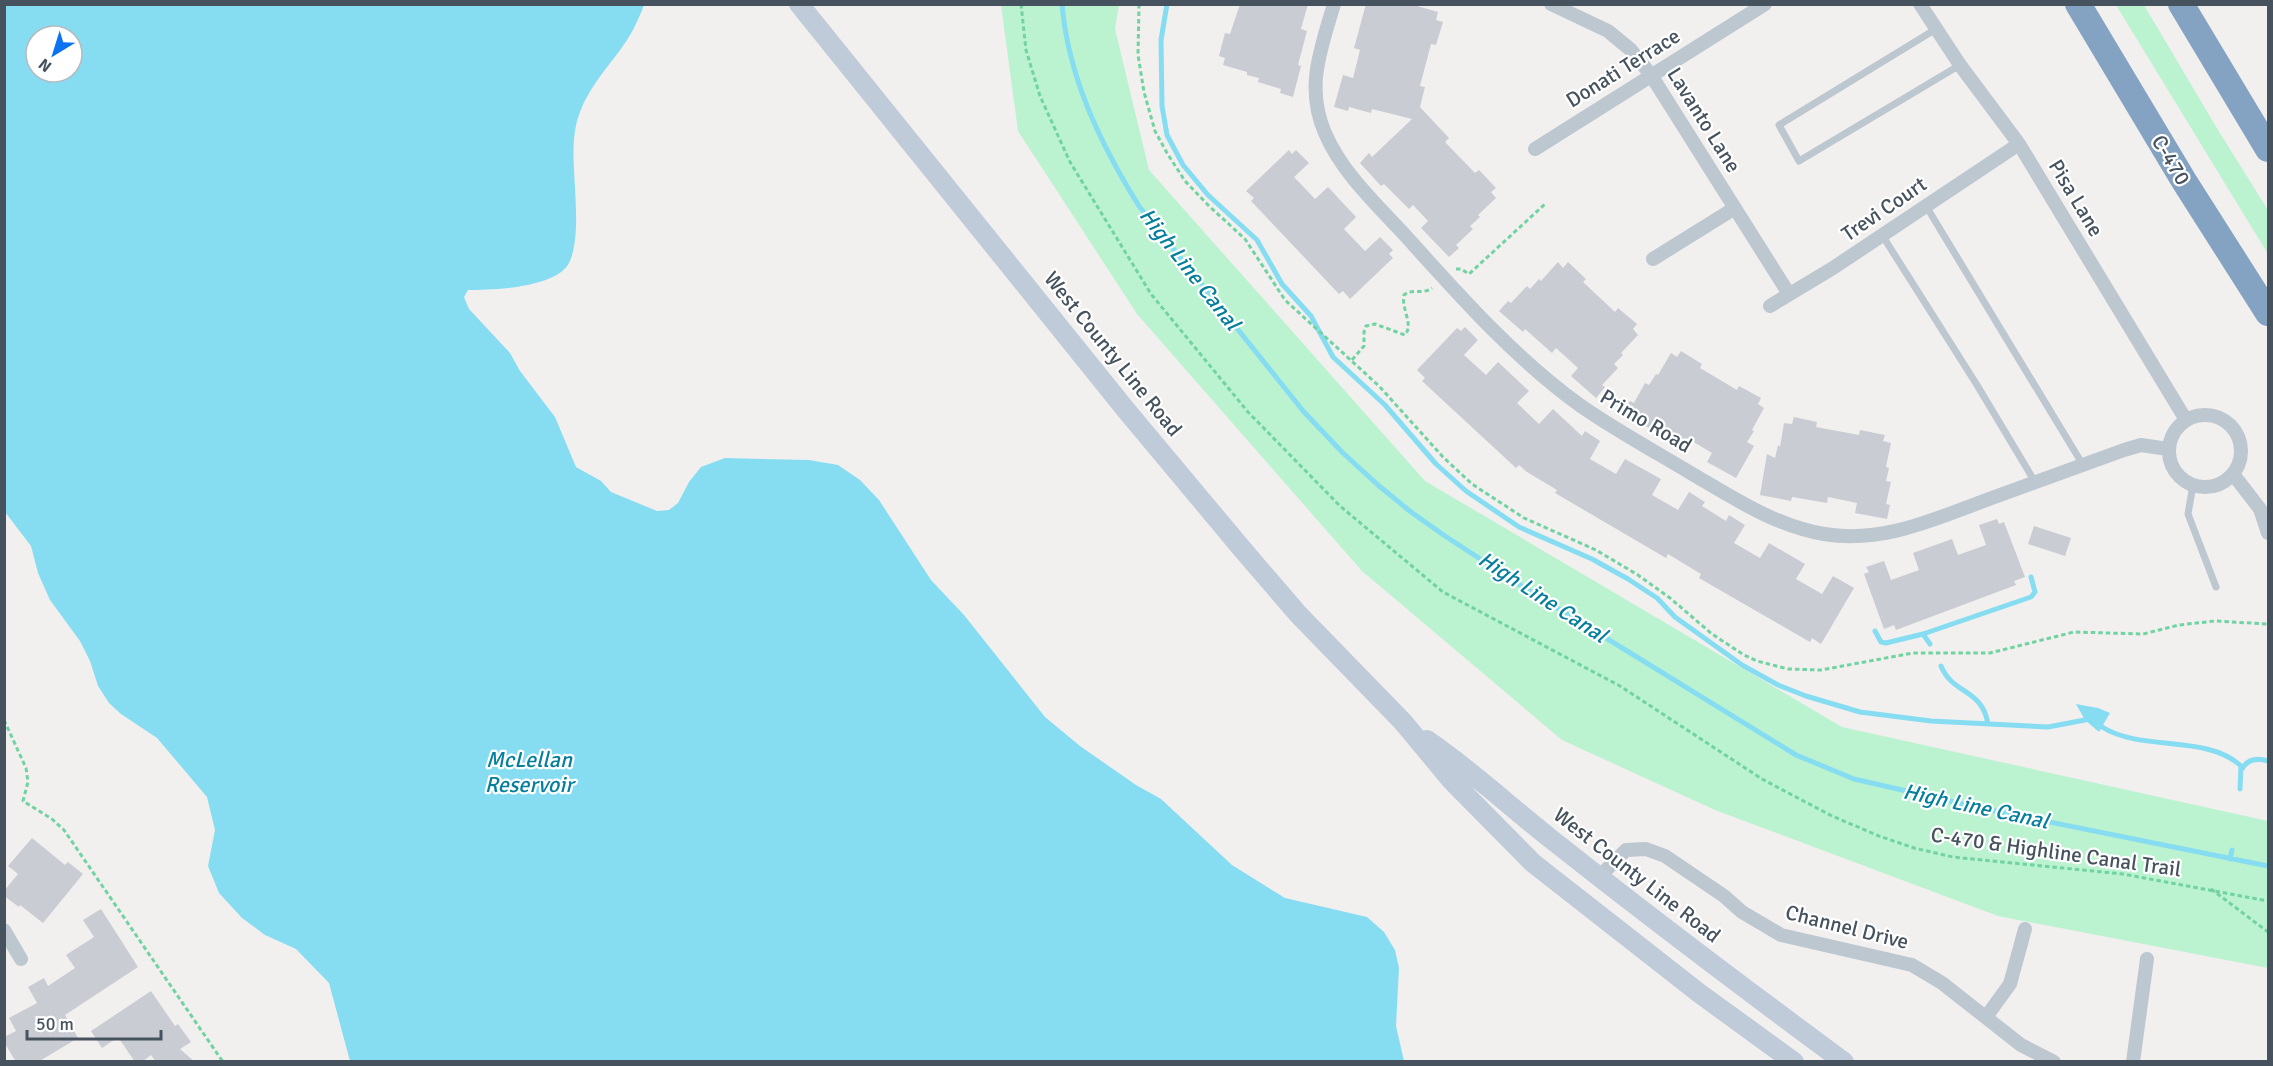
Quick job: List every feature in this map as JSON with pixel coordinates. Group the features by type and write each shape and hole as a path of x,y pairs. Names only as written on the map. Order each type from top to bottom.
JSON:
{"highway":[{"name":"C-470","path":"2078,4 2184,181 2268,313"},
{"path":"2181,4 2268,149"}],"main road":[{"name":"West County Line Road","path":"799,4 1126,410 1236,542 1298,614 1403,723 1452,781 1533,862 1699,993 1794,1062"},
{"name":"West County Line Road","path":"1403,723 1464,766 1548,837 1698,955 1844,1062"}],"street":[{"name":"Primo Road","path":"1334,4 1317,63 1314,87 1317,110 1325,134 1339,159 1361,187 1471,308 1539,372 1580,405 1744,505 1784,524 1824,534 1861,536 1900,531 2141,445 2168,449"},
{"name":"Donati Terrace","path":"1535,149 1765,4"},
{"name":"Pisa Lane","path":"1920,4 1960,65 2019,144 2186,420"},
{"name":"Lavanto Lane","path":"1560,6 1608,31 1631,50 1651,75 1789,294"},
{"name":"Trevi Court","path":"1770,306 2019,144"},
{"path":"1653,259 1735,208"},
{"path":"2208,414 2219,417 2230,424 2241,446 2241,458 2228,479 2217,485 2205,487 2183,480 2175,471 2168,449 2177,427 2186,420 2196,415 2208,414"},
{"path":"2233,474 2260,510 2268,533"},
{"name":"Channel Drive","path":"1599,877 1626,850 1646,849 1665,856 1724,896 1742,912 1781,935 1912,965 1942,983 2021,1045 2054,1062"},
{"path":"1986,1017 2010,984 2025,929"},
{"path":"4,930 21,959"},
{"path":"2133,1062 2147,959"}],"lane":[{"path":"1936,29 1779,125 1799,161 1960,65"},
{"path":"1926,206 2083,465"},
{"path":"1882,235 2035,482"},
{"path":"2193,485 2188,514 2216,587"}],"path":[{"name":"C-470 & Highline Canal Trail","path":"1021,4 1026,50 1040,96 1070,162 1151,294 1248,412 1340,506 1443,592 1620,686 1762,779 1832,816 1880,836 1914,848 1953,857 2123,874 2209,888 2268,932"},
{"path":"1139,4 1138,55 1144,92 1155,131 1185,181 1245,239 1286,300 1379,386 1443,457 1472,484 1524,518 1596,550 1638,575 1670,598 1698,623 1744,655 1788,669 1821,670 1913,653 1990,654 2074,632 2143,634 2188,623 2215,621 2268,624"},
{"path":"4,720 26,768 28,782 23,801 52,819 64,830 223,1062"},
{"path":"2209,888 2268,901"}],"green space":[{"path":"1001,5 1119,5 1115,29 1149,170 1425,481 1842,727 2268,821 2268,968 1998,916 1715,810 1562,740 1362,571 1137,314 1018,131"},
{"path":"2116,5 2144,5 2268,210 2268,254"}],"water":[{"name":"McLellan Reservoir","path":"4,5 644,5 627,41 590,92 577,121 574,149 576,228 570,261 553,277 539,282 508,288 468,290 464,297 469,309 510,353 520,371 555,417 576,467 601,481 611,492 657,511 669,510 678,503 689,482 701,467 725,458 809,460 838,465 860,480 879,500 931,580 964,615 1045,717 1080,746 1136,785 1161,799 1232,865 1285,898 1367,917 1384,932 1395,950 1399,968 1396,1026 1404,1061 350,1061 329,983 296,949 265,935 242,918 219,893 208,866 215,830 207,797 157,738 121,714 109,703 98,686 90,661 80,641 50,600 38,573 31,546 5,512"},
{"path":"2076,704 2110,713 2099,732 2085,720"}],"building":[{"path":"1240,4 1308,4 1301,29 1307,31 1293,97 1280,93 1281,89 1258,82 1259,78 1247,75 1247,72 1223,65 1225,58 1219,56 1225,33 1230,34"},
{"path":"1366,4 1410,4 1438,12 1436,20 1443,22 1436,45 1431,44 1420,86 1425,87 1420,107 1449,138 1445,142 1475,173 1479,170 1496,188 1491,192 1496,198 1478,215 1480,217 1470,226 1473,229 1456,245 1459,248 1449,257 1421,228 1428,221 1413,205 1409,209 1384,184 1381,186 1360,163 1369,153 1372,157 1412,119 1372,109 1371,113 1349,107 1348,111 1334,107 1343,75 1353,78 1360,50 1354,48"},
{"path":"1289,150 1292,154 1296,150 1309,163 1294,177 1315,199 1328,187 1356,217 1344,229 1365,251 1380,237 1393,250 1389,254 1393,258 1350,299 1343,291 1339,294 1251,201 1254,198 1246,191"},
{"path":"1558,262 1563,268 1568,262 1586,279 1583,282 1615,312 1618,308 1637,324 1633,329 1638,335 1621,353 1623,355 1614,364 1618,368 1602,385 1605,387 1596,398 1571,376 1578,368 1556,348 1552,353 1525,329 1523,332 1499,311 1508,301 1511,303 1527,286 1530,289 1539,279 1541,281"},
{"path":"1465,327 1478,340 1464,355 1486,375 1498,362 1529,391 1517,403 1539,424 1553,409 1582,436 1585,431 1600,441 1590,459 1616,474 1625,459 1661,479 1652,495 1678,510 1689,492 1705,502 1702,506 1726,521 1729,515 1745,525 1734,543 1760,558 1769,543 1805,564 1796,579 1822,594 1833,576 1854,588 1821,644 1812,638 1810,642 1699,578 1701,574 1668,554 1666,558 1555,493 1557,490 1519,465 1516,468 1422,381 1425,378 1417,370 1457,328 1461,331"},
{"path":"1681,351 1702,364 1700,368 1737,390 1739,386 1761,398 1758,404 1764,408 1747,442 1754,446 1736,478 1707,462 1712,453 1687,438 1684,444 1653,426 1651,429 1623,413 1630,401 1634,403 1645,383 1649,385 1656,374 1658,375 1671,353 1677,357"},
{"path":"1794,417 1817,422 1816,427 1859,435 1860,430 1885,435 1883,441 1891,443 1886,467 1889,468 1886,481 1891,482 1886,504 1890,505 1887,519 1855,513 1857,503 1828,497 1827,503 1792,497 1791,501 1760,495 1767,454 1775,458 1778,445 1780,447 1784,423 1792,424"},
{"path":"1997,519 1999,524 2004,522 2025,577 2014,581 2016,585 1896,630 1894,625 1884,629 1864,574 1869,572 1866,567 1884,561 1891,580 1919,570 1913,553 1952,539 1958,555 1986,545 1979,525"},
{"path":"2034,526 2071,538 2065,556 2028,544"},
{"path":"32,838 65,865 68,862 83,874 43,923 4,896 4,891 18,874 8,866"},
{"path":"101,909 138,967 65,1015 78,1038 38,1062 16,1062 4,1042 4,1037 16,1031 9,1018 37,1003 28,987 44,978 48,986 75,968 66,955 94,937 83,920"},
{"path":"151,991 175,1026 178,1024 191,1042 180,1049 195,1062 156,1062 151,1055 142,1062 135,1062 118,1037 102,1048 91,1031"}],"waterway":[{"name":"High Line Canal","path":"1062,4 1071,58 1088,110 1139,206 1304,412 1343,453 1411,512 1528,590 1796,755 1854,779 1985,809 2268,866"},
{"path":"1167,4 1161,40 1162,106 1167,135 1183,165 1208,195 1257,240 1282,284 1311,316 1333,357 1385,405 1436,464 1466,491 1519,527 1592,559 1628,579 1657,598 1675,617 1742,665 1778,685 1806,696 1860,712 1931,721 2048,727 2085,720"},
{"path":"1875,631 1881,642 1886,643 1923,634 2031,597 2035,592 2031,577"},
{"path":"1923,634 1930,644"},
{"path":"1941,666 1953,682 1980,704 1988,724"},
{"path":"2102,727 2118,735 2193,746 2227,756 2241,766 2240,789"},
{"path":"2242,769 2254,760 2268,761"},
{"name":"High Line Canal","path":"2230,859 2232,850"}]}
